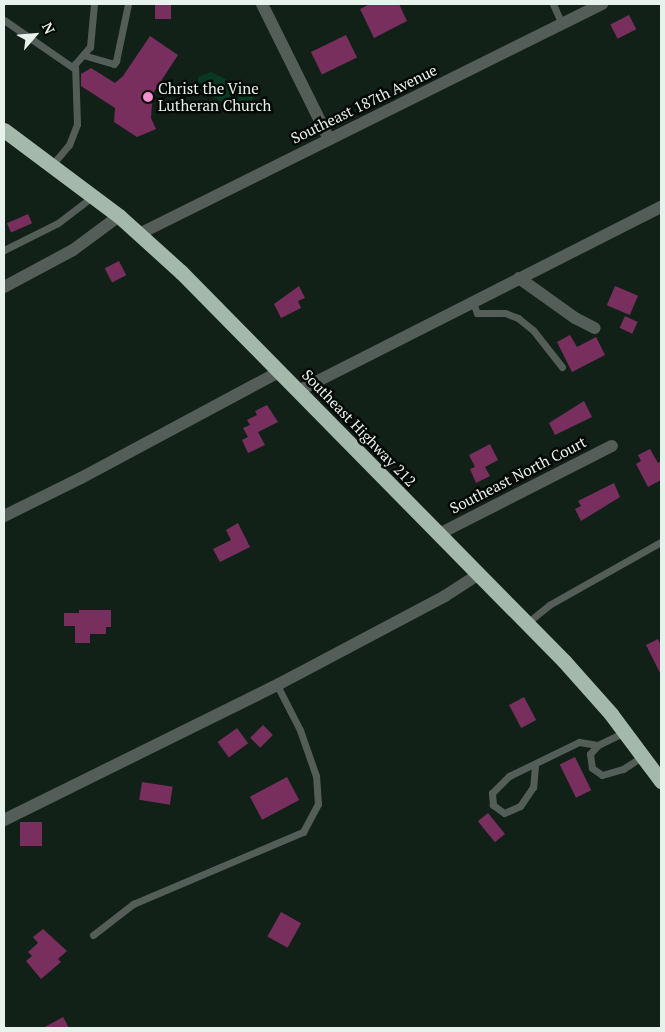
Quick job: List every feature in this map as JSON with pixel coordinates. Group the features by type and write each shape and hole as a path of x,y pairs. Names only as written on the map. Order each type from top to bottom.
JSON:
{"highway":[{"name":"Southeast Highway 212","path":"4,130 94,196 141,234 527,623 625,732 661,781"}],"street":[{"path":"262,4 329,139"},
{"name":"Southeast 187th Avenue","path":"141,234 602,4"},
{"path":"298,391 661,207"},
{"path":"4,287 73,250 119,216"},
{"path":"520,278 575,318 595,328"},
{"path":"4,516 279,372"},
{"name":"Southeast North Court","path":"439,534 612,446"},
{"path":"4,820 278,685 445,596 478,574"}],"lane":[{"path":"52,165 69,145 77,124 75,68 90,47 94,4"},
{"path":"83,55 114,64 128,4"},
{"path":"553,4 562,24"},
{"path":"4,20 75,68"},
{"path":"4,250 58,223 94,196"},
{"path":"472,303 477,313 505,313 518,318 533,330 562,367"},
{"path":"527,623 550,605 661,542"},
{"path":"93,935 133,904 303,832 318,804 316,776 300,730 278,685"},
{"path":"625,732 598,745 590,754 592,768 602,775 624,769 643,756"},
{"path":"535,766 533,786 520,806 504,812 493,805 492,793 509,776 535,766 579,742 598,745"}],"green space":[{"path":"211,72 255,94 245,114 199,90 198,77"}],"building":[{"path":"155,4 171,4 171,19 155,19"},
{"path":"370,4 399,4 407,21 374,38 360,9"},
{"path":"629,15 636,29 618,39 610,25"},
{"path":"346,35 357,57 322,75 311,52"},
{"path":"150,36 178,55 148,101 152,104 151,118 156,129 137,137 114,122 115,108 81,86 81,74 91,68 115,83 123,76"},
{"path":"28,214 32,223 11,232 7,223"},
{"path":"119,261 126,275 112,283 105,268"},
{"path":"299,286 305,298 298,301 301,308 281,318 274,304"},
{"path":"615,286 638,296 630,315 607,305"},
{"path":"625,316 638,322 632,334 620,328"},
{"path":"570,335 577,347 596,337 605,355 572,372 557,342"},
{"path":"584,401 592,417 555,435 549,423"},
{"path":"267,405 278,422 258,432 265,445 248,453 242,440 248,437 243,428 250,425 247,420 257,415 255,411"},
{"path":"490,444 498,460 485,467 490,476 476,483 470,469 475,467 469,455"},
{"path":"650,449 658,463 661,461 661,480 648,487 636,464 641,461 638,455"},
{"path":"614,483 620,497 581,521 575,509 581,506 578,501"},
{"path":"238,523 250,547 220,562 213,549 231,540 226,530"},
{"path":"79,610 111,610 111,627 106,627 106,634 90,634 90,643 75,643 75,626 64,626 64,613 79,613"},
{"path":"658,639 661,646 661,675 646,645"},
{"path":"524,697 536,720 521,728 509,705"},
{"path":"263,725 273,735 260,748 250,738"},
{"path":"237,728 248,743 229,757 218,742"},
{"path":"575,757 591,790 576,798 560,764"},
{"path":"287,777 299,800 262,820 250,797"},
{"path":"142,782 173,787 170,805 139,800"},
{"path":"488,813 505,834 495,842 478,821"},
{"path":"20,822 42,822 42,846 20,846"},
{"path":"281,912 301,923 288,948 267,936"},
{"path":"43,929 67,951 58,959 61,962 41,979 26,961 32,956 28,952 38,943 33,937"},
{"path":"63,1017 69,1028 43,1028"}],"place":[{"name":"Christ the Vine Lutheran Church","path":"148,97"}]}
